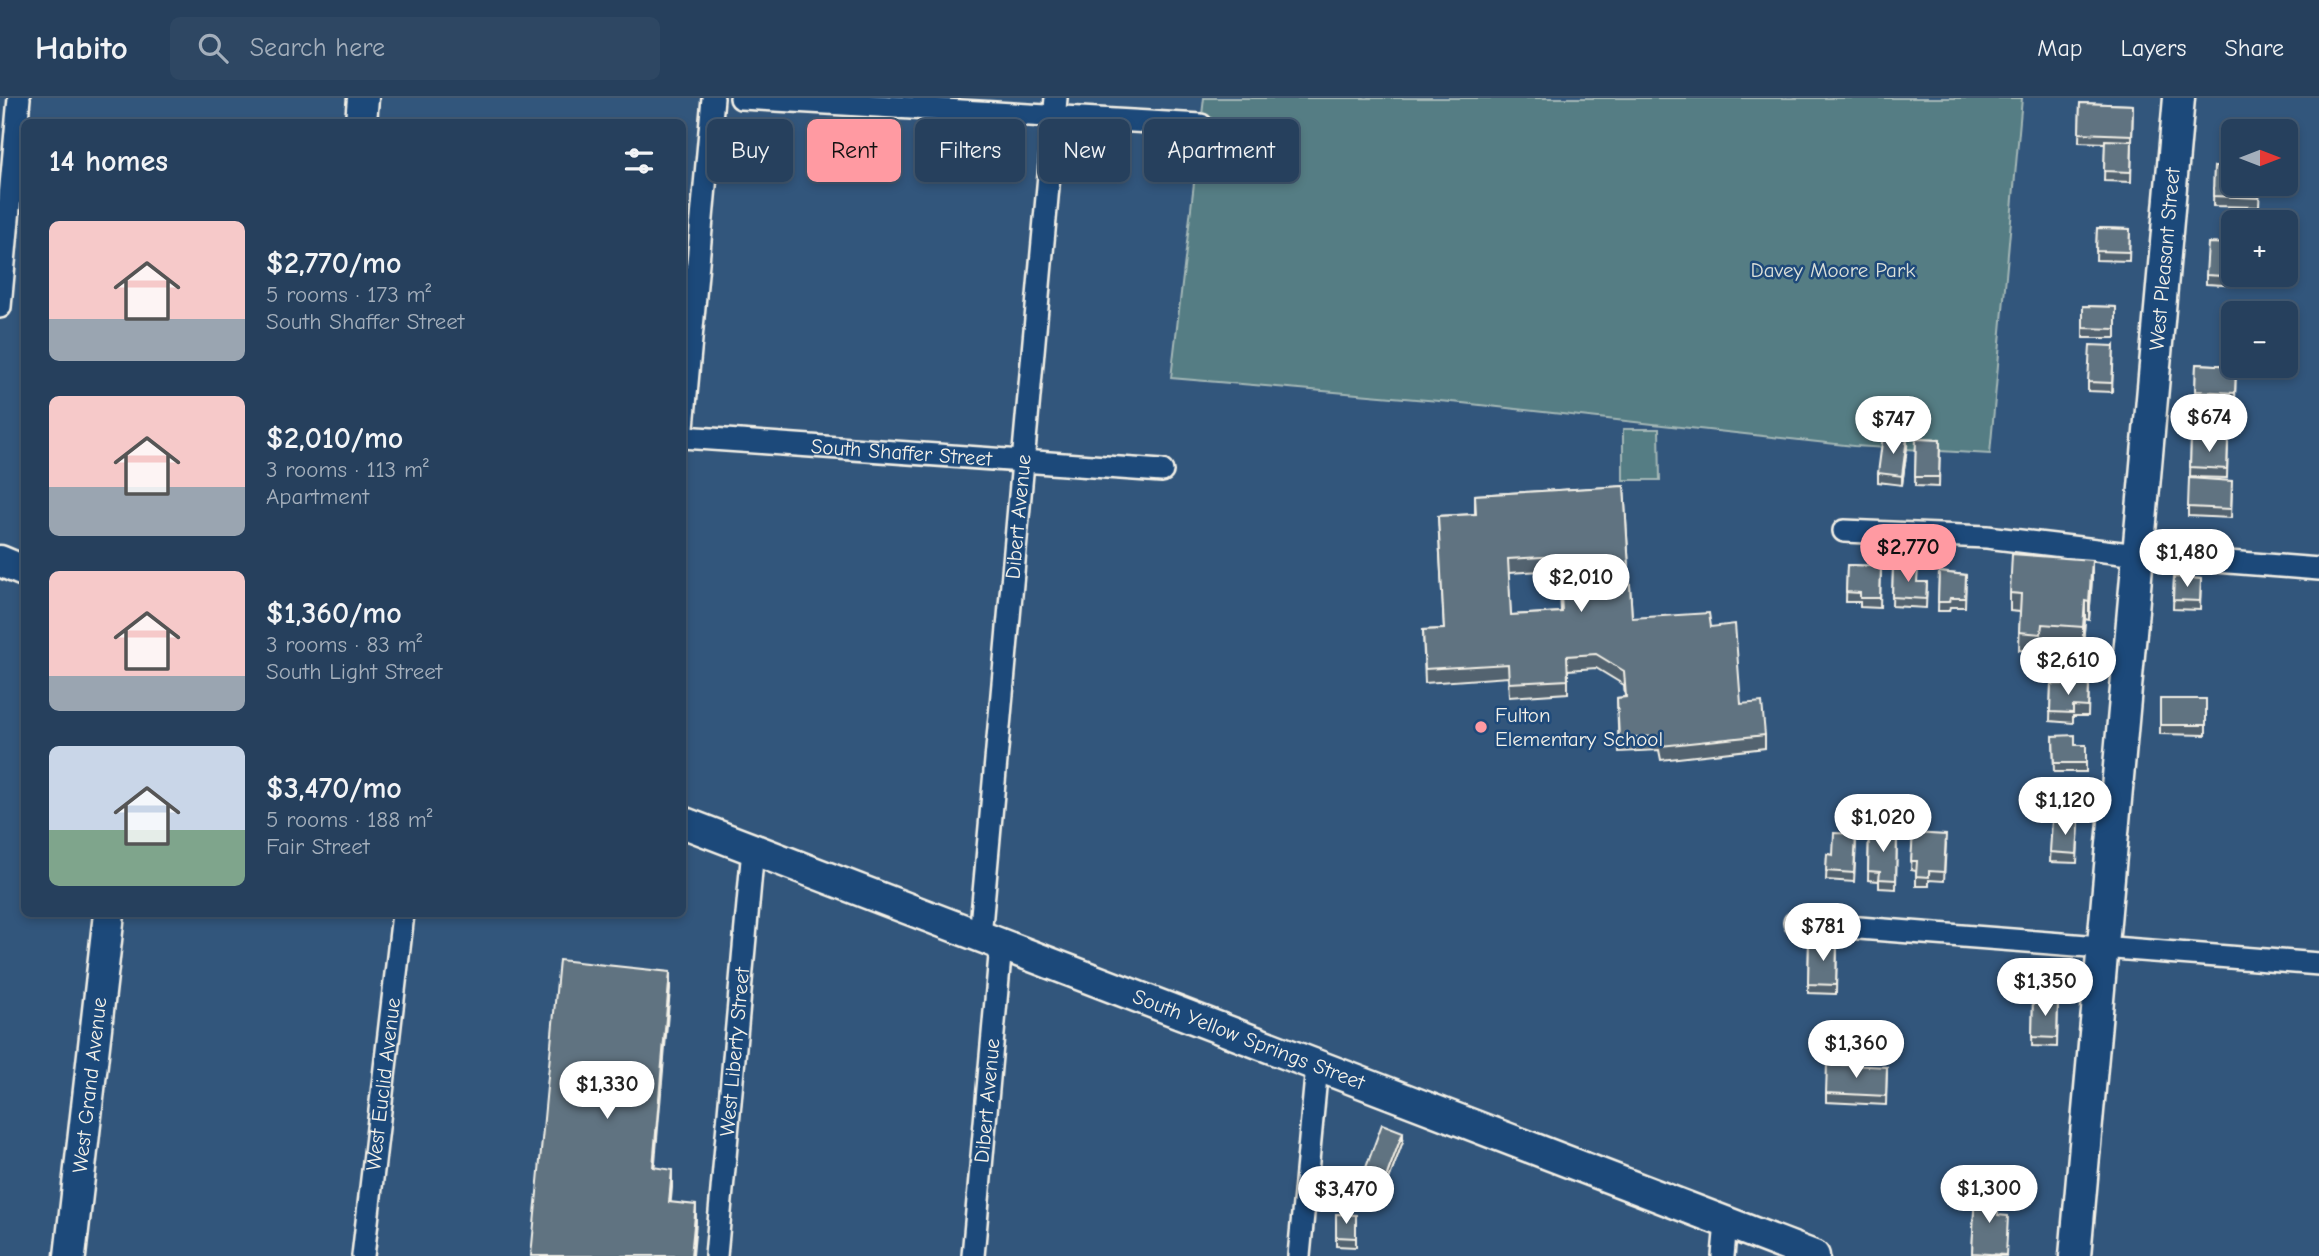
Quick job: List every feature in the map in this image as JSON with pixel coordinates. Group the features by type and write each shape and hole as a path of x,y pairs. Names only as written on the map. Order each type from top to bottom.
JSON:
{"street":[{"path":"0,307 19,98"},
{"path":"361,119 363,98"},
{"path":"686,403 712,98"},
{"path":"741,98 1056,107 1153,119"},
{"name":"West Pleasant Street","path":"2075,1256 2179,98"},
{"name":"Dibert Avenue","path":"974,1256 991,941 1023,461 1056,107"},
{"name":"South Shaffer Street","path":"686,438 1162,471"},
{"path":"1844,531 1987,537 2138,555 2319,569"},
{"path":"0,561 21,570"},
{"name":"South Yellow Springs Street","path":"686,824 1814,1256"},
{"name":"West Liberty Street","path":"716,1256 754,849"},
{"name":"West Grand Avenue","path":"71,1256 109,917"},
{"name":"West Euclid Avenue","path":"363,1256 403,917"},
{"path":"1795,923 2319,964"},
{"path":"1300,1256 1317,1066"},
{"path":"1723,1256 1726,1222"}],"green space":[{"name":"Davey Moore Park","path":"1204,98 2022,98 1990,454 1854,446 1462,403 1171,378 1194,182 1299,182 1299,119 1202,119"},
{"path":"1623,429 1659,429 1660,480 1623,480"}],"building":[{"path":"2080,103 2133,105 2132,135 2079,133"},
{"path":"2105,140 2132,141 2131,172 2104,171"},
{"path":"2214,167 2221,167 2221,196 2259,196 2259,198 2213,196"},
{"path":"2097,228 2130,229 2129,252 2096,251"},
{"path":"2208,243 2221,244 2221,276 2206,275"},
{"path":"2083,306 2116,307 2116,329 2083,328"},
{"path":"2090,345 2114,346 2112,383 2088,382"},
{"path":"2196,364 2221,365 2221,378 2236,378 2235,393 2195,391"},
{"path":"1883,435 1907,438 1902,476 1878,473"},
{"path":"1916,439 1940,440 1939,477 1915,477"},
{"path":"2191,439 2228,441 2227,469 2190,467"},
{"path":"2189,478 2232,481 2231,509 2188,507"},
{"name":"Fulton Elementary School","path":"1624,486 1632,618 1709,613 1711,627 1735,624 1741,704 1762,702 1765,735 1661,746 1659,736 1619,738 1617,698 1626,697 1624,671 1596,654 1567,656 1568,680 1509,683 1508,664 1425,669 1423,630 1444,629 1438,516 1476,514 1475,495","holes":["1559,556 1562,612 1511,615 1508,559"]},
{"path":"2012,554 2092,560 2089,602 2085,601 2083,627 2042,624 2041,634 2019,632 2021,594 2010,593"},
{"path":"1847,565 1881,566 1880,598 1860,598 1860,593 1846,592"},
{"path":"1893,568 1918,569 1917,582 1927,582 1926,599 1892,597"},
{"path":"1939,572 1966,575 1965,598 1950,598 1949,602 1938,602"},
{"path":"2174,577 2201,579 2200,601 2173,600"},
{"path":"2051,684 2089,685 2088,707 2073,706 2073,713 2050,712"},
{"path":"2160,699 2206,699 2206,725 2160,725"},
{"path":"2075,735 2075,745 2086,745 2086,763 2054,763 2053,736"},
{"path":"2052,821 2079,822 2077,854 2050,852"},
{"path":"1869,831 1897,832 1896,880 1879,879 1880,872 1868,871"},
{"path":"1834,833 1856,834 1854,873 1826,871 1827,854 1833,855"},
{"path":"1913,833 1946,835 1944,872 1929,871 1929,877 1916,876 1917,861 1911,861"},
{"path":"1809,941 1837,941 1836,985 1808,984"},
{"path":"559,960 670,972 653,1167 672,1170 669,1202 696,1205 691,1256 531,1256"},
{"path":"2033,999 2058,1000 2057,1038 2032,1037"},
{"path":"1827,1064 1887,1067 1886,1096 1826,1093"},
{"path":"1382,1124 1403,1132 1385,1180 1364,1173"},
{"path":"1975,1190 1999,1191 1998,1215 2008,1216 2006,1255 1972,1253"},
{"path":"1336,1214 1356,1215 1356,1238 1336,1237"}],"place":[{"name":"Fulton Elementary School","path":"1481,727"}]}
